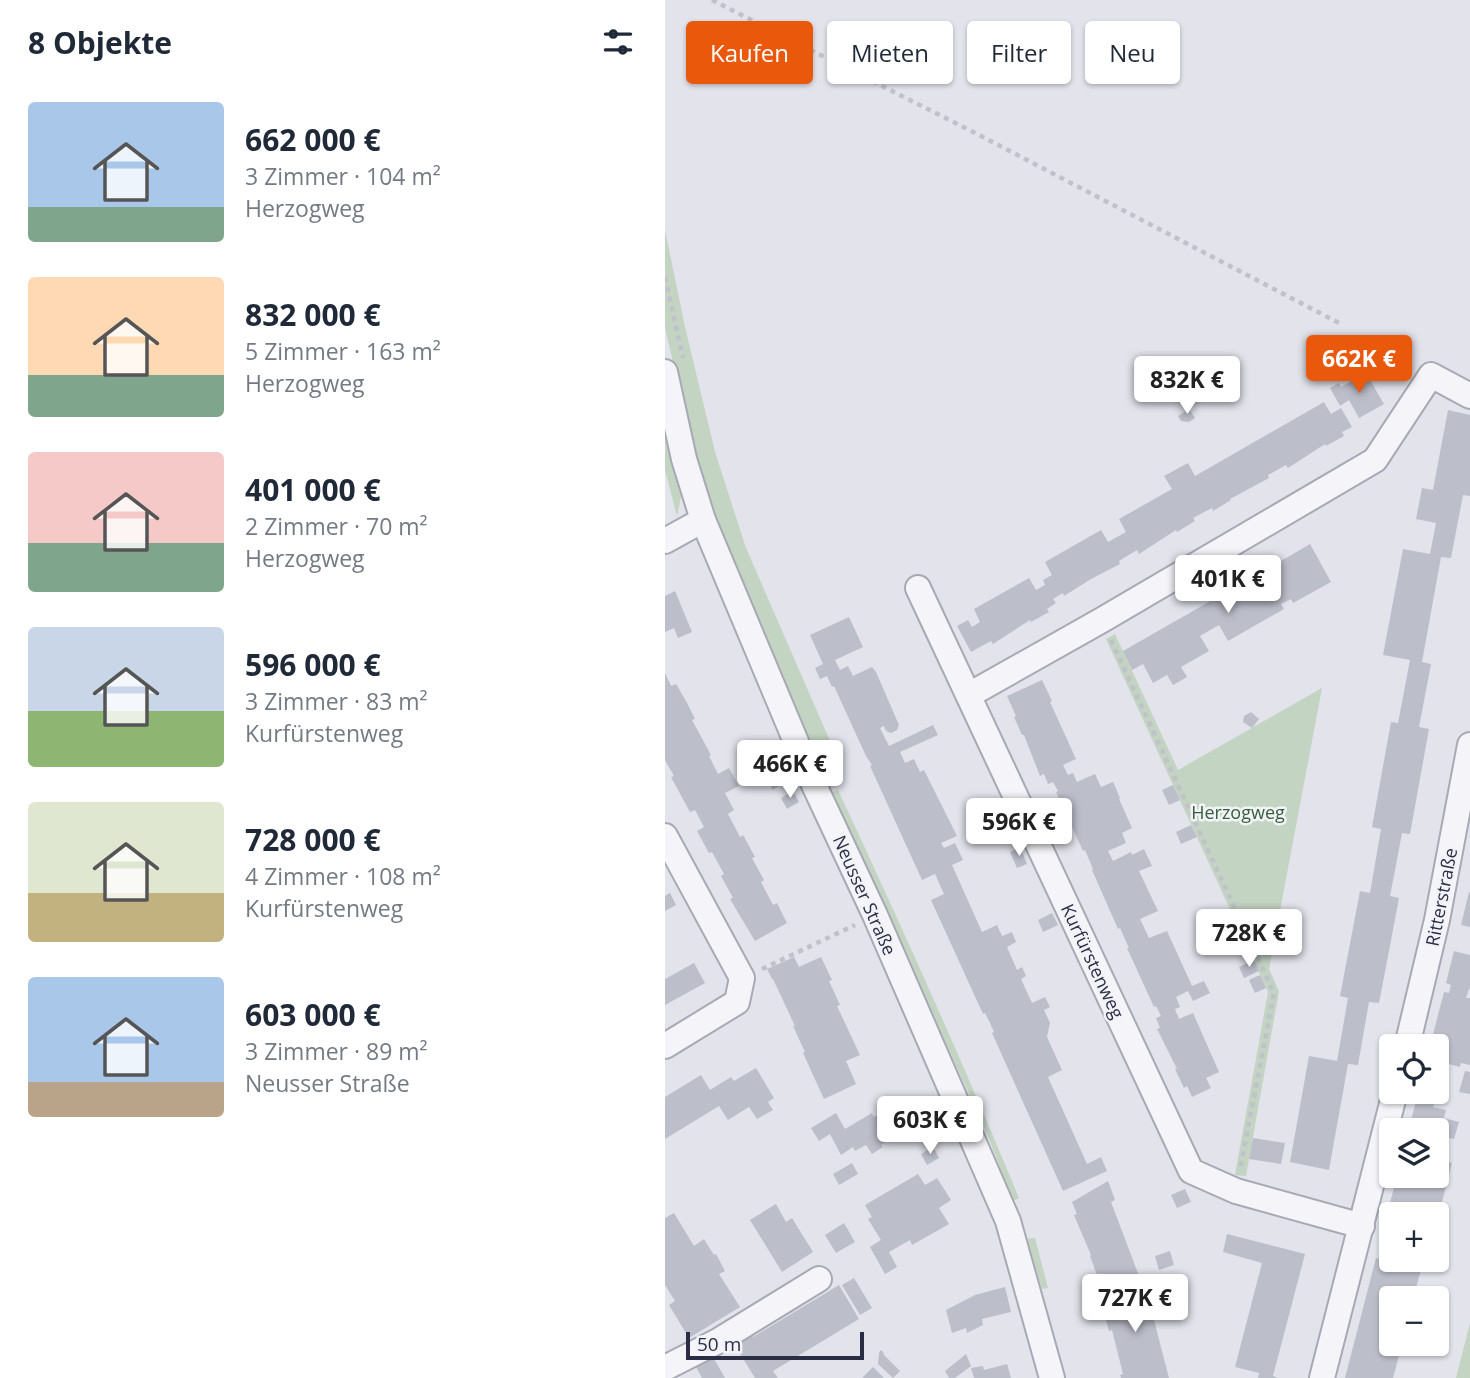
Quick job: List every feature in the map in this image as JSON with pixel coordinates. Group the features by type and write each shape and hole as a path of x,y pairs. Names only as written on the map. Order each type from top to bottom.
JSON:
{"street":[{"name":"Neusser Straße","path":"665,372 684,459 703,520 815,787 875,915 1008,1221 1052,1378"},
{"path":"969,695 1375,460 1431,375 1470,396"},
{"path":"665,541 703,520"},
{"name":"Kurfürstenweg","path":"918,588 1191,1171 1236,1191 1362,1226"},
{"name":"Ritterstraße","path":"1410,1034 1437,920 1470,746"},
{"path":"665,836 742,978 737,1002 665,1046"},
{"path":"1322,1378 1392,1104"},
{"path":"665,1368 718,1341 819,1279"}],"path":[{"path":"712,0 981,136 1339,323"},
{"path":"1102,620 1274,993 1236,1191"},
{"path":"742,978 875,915"}],"green space":[{"path":"665,230 715,452 746,548 837,757 819,766 789,701 712,509 700,470 665,328"},
{"path":"665,431 682,492 677,516 665,470"},
{"name":"Herzogweg","path":"1115,634 1178,770 1322,688 1269,969 1279,991 1246,1176 1235,1175 1268,992 1106,639"},
{"path":"838,790 931,993 997,1146 1019,1198 1013,1201 986,1131 831,793"},
{"path":"1035,1238 1048,1288 1042,1289 1027,1239"},
{"path":"1470,1323 1470,1378 1456,1378"}],"building":[{"path":"1366,373 1384,404 1359,418 1349,400 1340,406 1330,388 1339,383 1341,387"},
{"path":"1324,402 1331,414 1341,408 1352,427 1342,432 1344,436 1326,446 1325,444 1288,468 1286,465 1268,475 1269,478 1213,511 1212,508 1193,518 1195,521 1139,554 1137,550 1119,561 1120,564 1064,596 1063,593 1053,599 1056,603 1047,609 1049,612 1031,622 1030,620 993,644 991,641 971,652 957,626 968,620 972,627 980,622 974,609 1029,578 1036,590 1045,585 1043,580 1052,575 1045,562 1101,530 1108,542 1126,532 1119,519 1172,489 1164,476 1188,463 1195,476"},
{"path":"1189,409 1195,418 1189,422 1181,421 1178,416"},
{"path":"1448,410 1470,415 1470,496 1463,495 1451,558 1441,557 1422,662 1431,664 1419,727 1429,729 1410,834 1402,833 1390,896 1399,898 1379,1003 1369,1002 1358,1065 1348,1064 1329,1170 1290,1162 1309,1056 1337,1061 1348,998 1340,996 1360,891 1370,893 1381,829 1372,827 1391,722 1398,723 1410,660 1383,655 1403,549 1430,554 1436,523 1416,519 1422,488 1433,490"},
{"path":"1310,544 1331,582 1293,603 1291,599 1281,604 1284,609 1228,641 1219,625 1200,636 1209,651 1181,667 1187,677 1173,685 1167,675 1153,683 1143,664 1132,670 1123,651"},
{"path":"675,591 692,632 678,638 674,628 665,632 665,596"},
{"path":"849,617 863,647 835,660 840,670 848,666 853,676 872,667 876,672 899,725 897,730 891,733 886,731 884,726 880,728 889,746 933,725 938,735 900,752 905,763 914,759 920,772 924,770 957,836 941,843 944,848 955,843 963,860 952,865 982,932 997,925 1002,936 1012,932 1016,942 1007,947 1017,970 1022,967 1026,976 1021,979 1032,1003 1045,997 1050,1007 1044,1010 1050,1023 1047,1037 1062,1070 1048,1077 1087,1164 1101,1157 1107,1171 1063,1191 992,1033 994,1032 990,1023 985,1013 983,1014 931,900 944,894 935,874 922,880 834,686 832,687 827,676 820,679 815,668 823,664 810,635"},
{"path":"665,673 671,686 676,684 686,701 695,719 692,720 718,774 729,768 739,786 725,793 734,810 728,814 755,857 752,858 773,905 777,903 787,923 755,941 730,899 733,898 721,876 724,874 697,831 704,827 695,810 690,812 665,760"},
{"path":"1042,680 1076,759 1063,765 1068,775 1073,773 1077,782 1095,774 1101,787 1113,782 1132,828 1122,833 1126,843 1108,851 1113,861 1144,849 1152,866 1139,871 1158,911 1140,919 1149,938 1167,931 1192,986 1204,981 1210,993 1193,1001 1188,991 1176,997 1180,1007 1175,1009 1179,1019 1193,1013 1219,1072 1206,1078 1211,1088 1192,1097 1187,1086 1184,1088 1157,1029 1160,1028 1156,1018 1161,1016 1156,1006 1154,1007 1120,928 1118,929 1085,850 1083,851 1056,792 1058,791 1053,782 1048,784 1044,774 1040,776 1014,717 1016,716 1007,696"},
{"path":"1251,712 1259,719 1252,728 1243,722 1244,716"},
{"path":"782,767 784,783 772,790 769,769"},
{"path":"1173,785 1180,800 1169,805 1162,790"},
{"path":"793,791 799,802 787,809 781,798"},
{"path":"1191,825 1197,837 1181,844 1176,832"},
{"path":"1020,847 1027,864 1017,868 1010,852"},
{"path":"1470,892 1470,927 1461,925"},
{"path":"670,893 676,905 665,911 665,896"},
{"path":"1052,913 1058,925 1043,932 1038,920"},
{"path":"1454,951 1470,955 1470,989 1466,998 1470,998 1470,1065 1461,1063 1460,1067 1449,1064 1449,1034 1433,1034 1444,992 1449,993 1451,985 1446,983"},
{"path":"794,957 799,967 821,957 832,980 829,981 840,1005 837,1006 860,1055 846,1061 856,1084 824,1099 803,1053 805,1052 795,1026 767,969"},
{"path":"1254,960 1259,971 1244,978 1239,967"},
{"path":"694,963 705,983 665,1005 665,979"},
{"path":"1260,975 1266,988 1255,993 1249,980"},
{"path":"756,1068 774,1098 768,1102 773,1110 757,1119 749,1107 728,1120 719,1106 665,1139 665,1097 701,1075 710,1090 731,1077 734,1081"},
{"path":"1465,1071 1470,1072 1470,1094 1459,1092"},
{"path":"1415,1104 1434,1104 1433,1107 1446,1110 1444,1118 1411,1118"},
{"path":"885,1111 899,1135 881,1145 883,1147 872,1154 866,1145 855,1151 853,1147 841,1155 830,1134 819,1141 811,1128 836,1113 845,1129 872,1113 874,1117"},
{"path":"1449,1119 1459,1122 1454,1139 1449,1138"},
{"path":"1253,1138 1285,1143 1281,1164 1249,1159"},
{"path":"933,1147 939,1158 927,1165 921,1154"},
{"path":"852,1163 858,1174 839,1185 833,1174"},
{"path":"918,1174 925,1185 937,1178 951,1200 939,1208 949,1224 912,1245 910,1240 889,1252 897,1267 885,1274 870,1247 881,1240 868,1219 872,1217 865,1205"},
{"path":"1108,1181 1115,1200 1111,1202 1139,1276 1105,1285 1100,1273 1097,1275 1074,1215 1077,1214 1072,1202"},
{"path":"1394,1188 1446,1188 1442,1202 1390,1202"},
{"path":"1185,1189 1191,1202 1177,1208 1171,1195"},
{"path":"776,1204 786,1222 792,1218 813,1252 782,1272 750,1220"},
{"path":"674,1213 694,1246 704,1239 714,1255 716,1254 725,1271 719,1274 740,1307 689,1338 669,1305 675,1301 665,1285 665,1218"},
{"path":"844,1223 855,1242 836,1253 825,1235"},
{"path":"1227,1234 1305,1254 1273,1376 1278,1378 1258,1378 1259,1373 1235,1367 1262,1263 1223,1252"},
{"path":"1170,1251 1174,1265 1159,1270 1155,1256"},
{"path":"1376,1258 1379,1259 1379,1272 1420,1272 1416,1286 1379,1286 1379,1356 1399,1356 1393,1378 1345,1378"},
{"path":"854,1278 872,1308 860,1315 842,1285"},
{"path":"839,1285 859,1319 773,1371 778,1378 755,1378 734,1344 751,1334 753,1337"},
{"path":"1145,1285 1169,1378 1121,1378 1120,1375 1123,1374 1112,1330 1109,1331 1106,1320 1109,1319 1103,1296"},
{"path":"1005,1287 1011,1312 982,1319 983,1325 967,1333 966,1328 952,1333 946,1310 975,1295"},
{"path":"881,1350 900,1371 893,1378 878,1364"},
{"path":"966,1354 971,1366 955,1378 949,1378 945,1371"},
{"path":"713,1357 725,1378 702,1378 696,1367"},
{"path":"1007,1364 1011,1378 974,1378 971,1368 983,1366 984,1370"},
{"path":"873,1367 884,1378 862,1378"}]}
